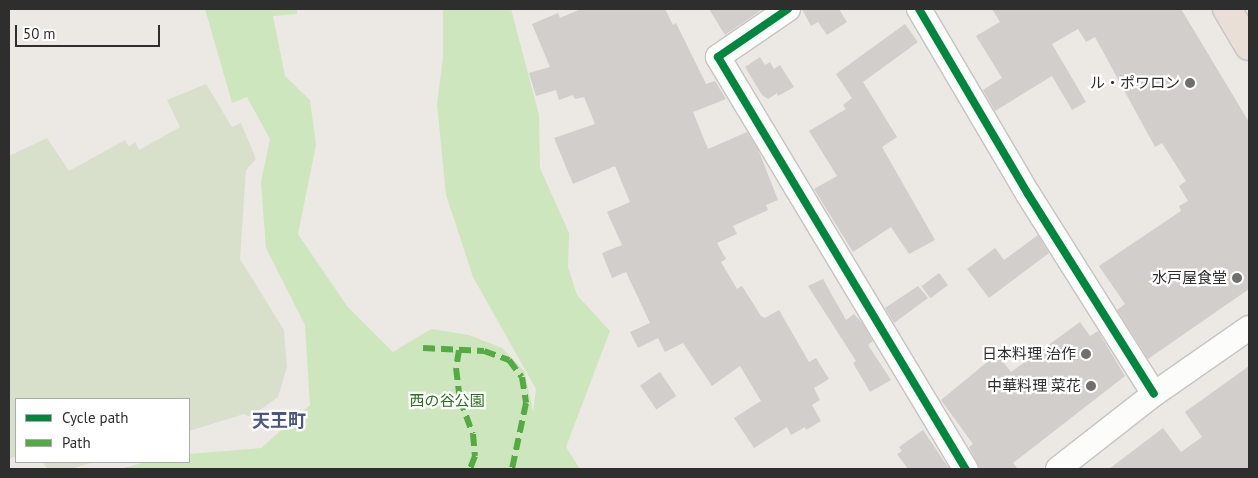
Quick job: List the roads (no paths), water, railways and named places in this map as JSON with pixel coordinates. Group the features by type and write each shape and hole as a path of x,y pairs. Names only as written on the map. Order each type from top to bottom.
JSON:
{"highway":[{"path":"1227,9 1249,46"}],"street":[{"path":"788,9 718,57 966,469"},
{"path":"919,9 1028,194 1154,394"},
{"path":"1058,469 1154,394 1249,328"}],"place":[{"name":"ル・ポワロン","path":"1190,83"},
{"name":"水戸屋食堂","path":"1237,278"},
{"name":"日本料理 治作","path":"1086,354"},
{"name":"中華料理 菜花","path":"1091,386"}],"district":[{"name":"天王町","path":"279,421"}],"park label":[{"name":"西の谷公園","path":"447,401"}]}
